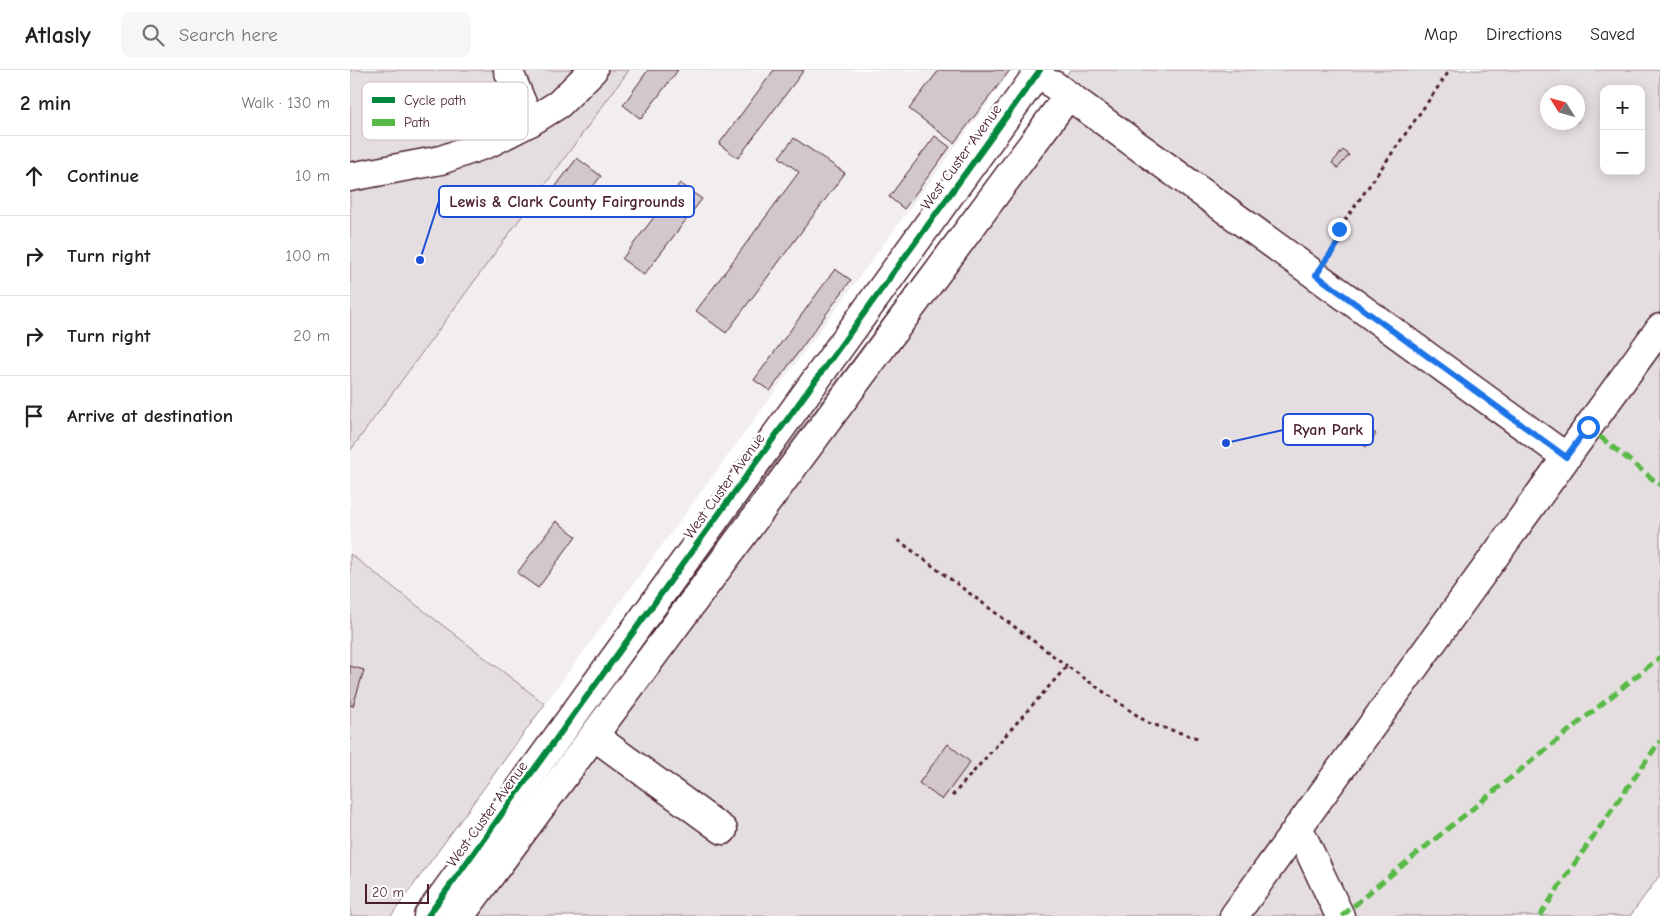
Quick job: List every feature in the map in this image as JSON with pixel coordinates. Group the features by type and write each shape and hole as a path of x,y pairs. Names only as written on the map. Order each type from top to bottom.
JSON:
{"street":[{"path":"508,70 513,82"},
{"path":"528,117 530,122 559,104 593,70"},
{"path":"1039,72 1068,96 1566,457"},
{"name":"West Custer Avenue","path":"428,916 1039,72"},
{"path":"460,916 1068,96"},
{"path":"350,177 441,160 495,140"},
{"path":"1234,916 1660,328"},
{"path":"594,736 723,830"},
{"path":"1298,827 1340,916"}],"path":[{"path":"1316,275 1338,243 1339,229 1450,70"},
{"path":"898,540 1066,666 1148,723 1201,739"},
{"path":"952,796 1066,666"}],"shaded area":[{"path":"350,70 629,70 350,451"},
{"path":"629,70 1012,70 545,704 350,554 350,451"},
{"path":"1070,70 1660,70 1660,875 1630,916 436,916"},
{"path":"350,554 545,704 391,916 350,916"}],"building":[{"path":"648,70 678,70 641,119 623,105"},
{"path":"774,70 804,70 738,158 719,144"},
{"path":"939,70 1010,70 954,143 909,109"},
{"path":"935,136 950,147 904,209 889,197"},
{"path":"794,138 845,173 726,333 696,311 799,172 779,157"},
{"path":"1343,150 1349,155 1338,168 1332,163"},
{"path":"577,158 601,176 571,215 547,198"},
{"path":"680,183 702,199 644,275 622,259"},
{"path":"835,269 851,280 770,391 754,380"},
{"path":"1370,429 1376,434 1366,447 1360,442"},
{"path":"556,521 576,536 538,588 517,573"},
{"path":"350,666 364,670 353,706 350,705"},
{"path":"948,744 970,762 942,800 919,783"}],"marked path":[{"path":"1588,427 1660,485"},
{"path":"1342,916 1660,657"},
{"path":"1540,916 1660,741"}],"cycle path":[{"path":"428,916 1040,70"}],"place":[{"name":"Lewis & Clark County Fairgrounds","path":"420,260"},
{"name":"Ryan Park","path":"1226,443"}],"route":[{"path":"1339,229 1338,243 1316,275 1566,457 1588,427"}]}
